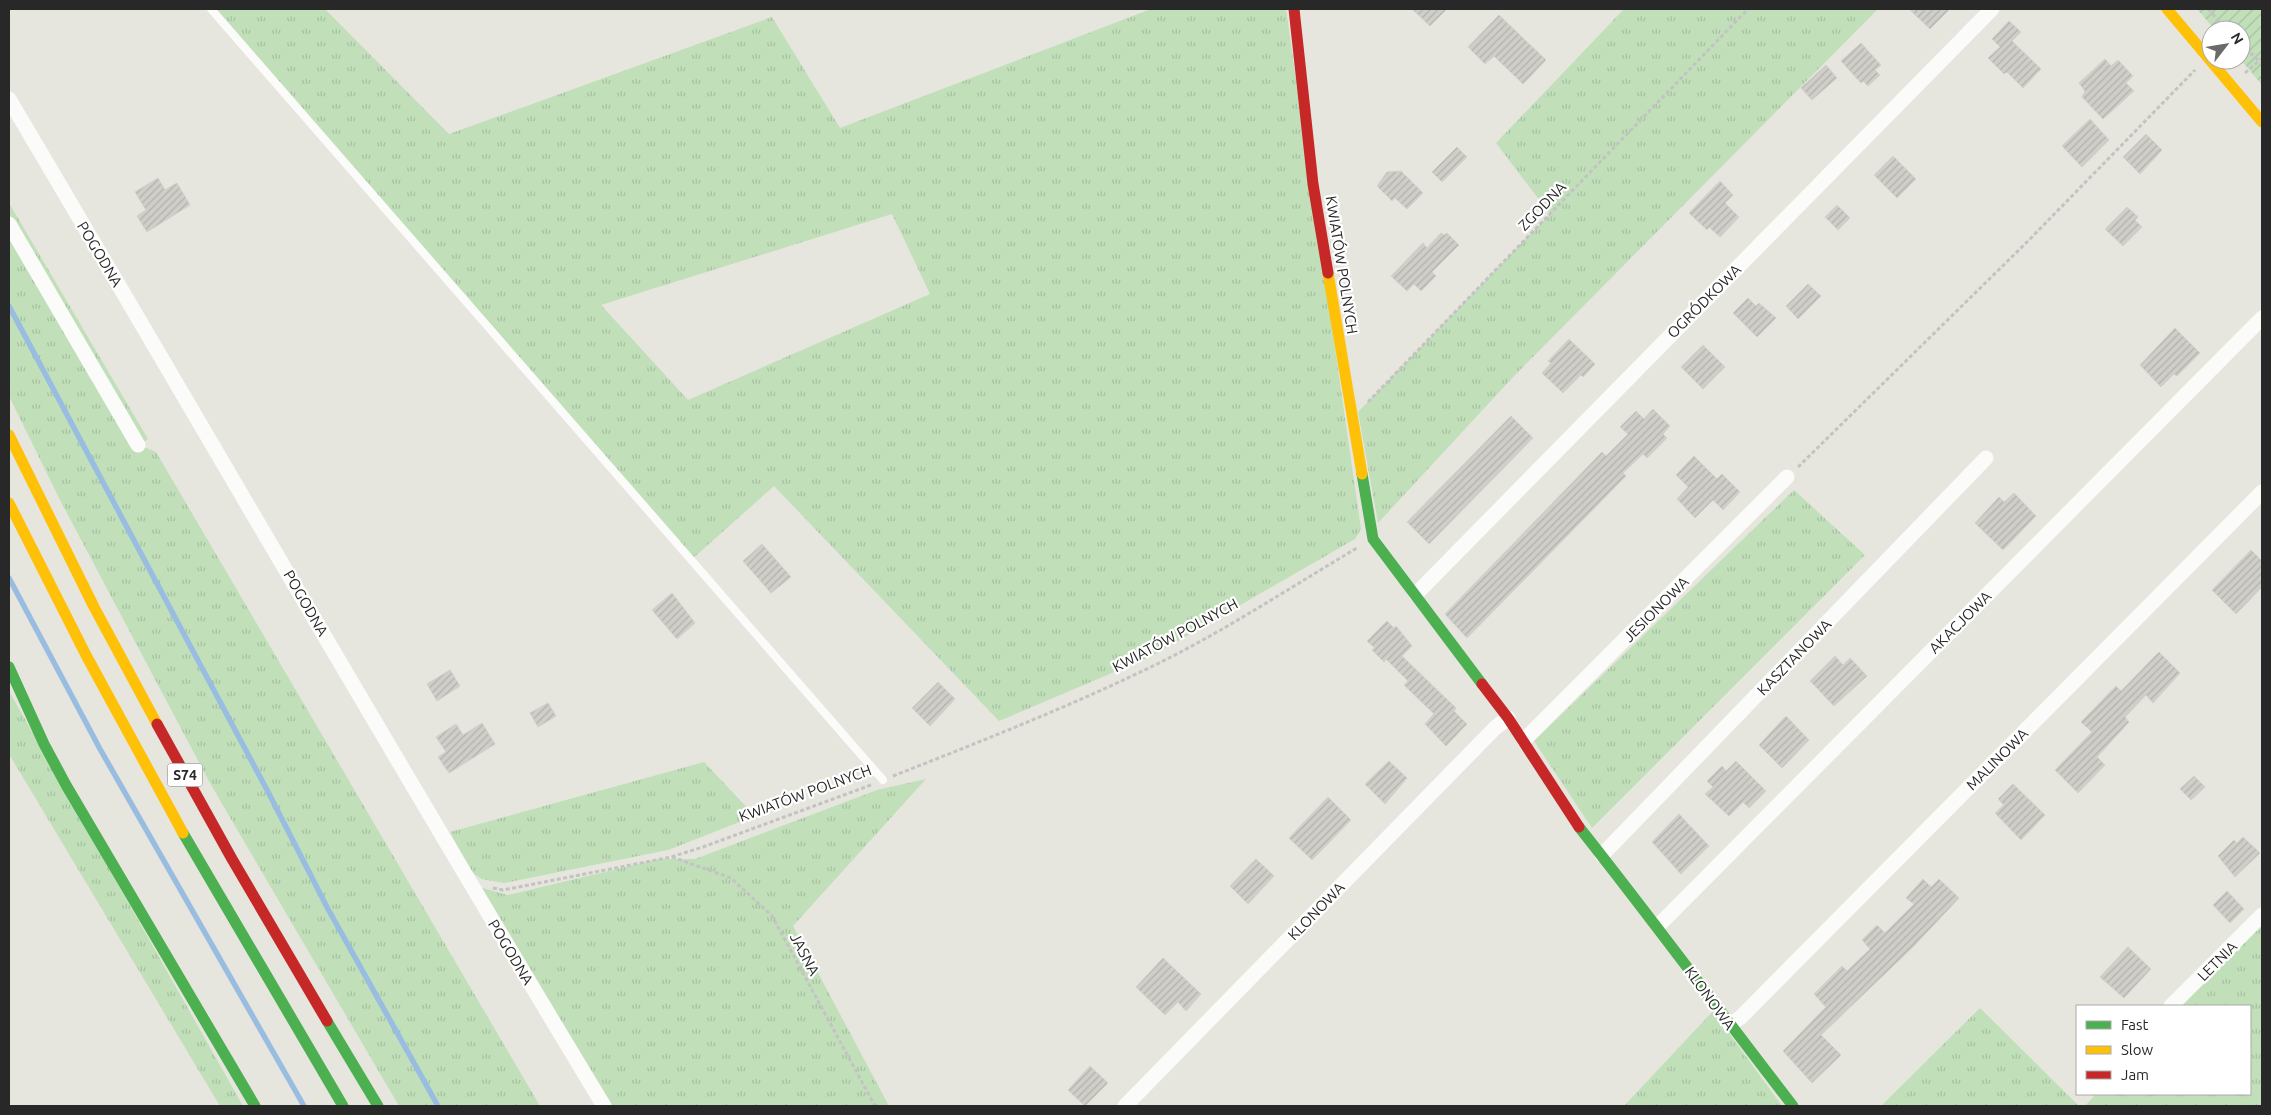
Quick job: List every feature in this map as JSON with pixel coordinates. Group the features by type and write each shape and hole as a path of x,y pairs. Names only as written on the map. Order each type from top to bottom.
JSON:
{"main road":[{"name":"KWIATÓW POLNYCH","path":"1294,9 1313,184 1373,539"},
{"path":"2167,9 2201,49"},
{"path":"2219,70 2262,122"},
{"name":"S74","path":"9,435 106,629 198,800 302,980 378,1106"},
{"name":"S74","path":"9,503 83,649 173,816 246,944 343,1106"},
{"name":"KLONOWA","path":"1373,539 1524,740 1573,818 1658,926 1730,1025 1793,1106"},
{"path":"9,667 40,735 66,785 255,1106"}],"street":[{"name":"OGRÓDKOWA","path":"1416,594 1992,9"},
{"name":"POGODNA","path":"9,99 266,533 470,885 604,1106"},
{"path":"9,224 138,444"},
{"name":"AKACJOWA","path":"1658,926 2262,318"},
{"name":"KASZTANOWA","path":"1602,855 1986,458"},
{"name":"JESIONOWA","path":"1524,740 1787,477"},
{"name":"MALINOWA","path":"1730,1025 1748,1010 2262,492"},
{"name":"KLONOWA","path":"1125,1106 1495,728 1508,718"},
{"name":"LETNIA","path":"2172,1005 2262,915"}],"lane":[{"path":"211,9 883,780"}],"path":[{"name":"ZGODNA","path":"1352,418 1748,9"},
{"path":"2208,9 2218,20"},
{"path":"2251,53 2258,60"},
{"path":"1787,477 2028,241 2201,64"},
{"name":"KWIATÓW POLNYCH","path":"470,885 503,890 671,857 703,847 883,780 1041,718 1159,663 1218,631 1373,539"},
{"name":"JASNA","path":"671,857 731,878 772,916 875,1106"}],"green space":[{"path":"211,9 325,9 449,134 772,17 840,128 1151,9 1286,9 1361,529 1355,539 1152,656 999,721 774,486 691,560","holes":["892,214 930,294 688,400 601,305"]},
{"path":"1624,9 1878,9 1515,375 1378,523 1358,412 1550,214 1496,143"},
{"path":"2197,9 2262,9 2262,85 2249,70 2251,70 2251,20 2206,20"},
{"path":"9,203 148,439 139,445 156,452 540,1106 399,1106 211,785 60,500 9,396"},
{"path":"1794,490 1865,555 1592,828 1534,741"},
{"path":"9,691 243,1106 220,1106 9,754"},
{"path":"704,762 755,816 668,850 504,883 482,879 471,872 450,832"},
{"path":"926,779 793,926 889,1106 604,1106 471,885 508,895 659,859 695,859 877,790"},
{"path":"2262,915 2262,1106 2085,1106 2095,1095 2251,1095 2251,1005 2172,1005"},
{"path":"1980,1008 2079,1106 1881,1106"},
{"path":"1713,1011 1782,1106 1624,1106"}],"building":[{"path":"1412,9 1447,9 1430,26"},
{"path":"1909,9 1950,9 1930,29"},
{"path":"1499,15 1546,60 1523,84 1494,56 1485,64 1468,47"},
{"path":"2009,21 2021,32 2012,41 2041,69 2023,88 2007,72 2004,74 1988,58 2000,47 1992,39"},
{"path":"1861,43 1881,65 1875,70 1880,75 1868,86 1863,81 1861,83 1841,61"},
{"path":"2105,59 2111,66 2118,60 2133,76 2126,83 2134,91 2103,119 2082,97 2085,91 2079,83"},
{"path":"1826,65 1837,78 1812,100 1801,88"},
{"path":"2090,119 2109,140 2082,167 2062,146"},
{"path":"2146,134 2162,150 2140,174 2123,157"},
{"path":"1457,147 1467,157 1442,182 1432,172"},
{"path":"1893,156 1916,179 1897,198 1874,175"},
{"path":"1401,171 1423,193 1407,209 1395,198 1392,201 1377,186 1387,172"},
{"path":"158,178 165,190 177,183 190,205 147,232 137,216 146,210 135,192"},
{"path":"1720,181 1733,195 1725,203 1739,217 1720,237 1709,227 1707,230 1689,213"},
{"path":"1837,205 1850,218 1838,230 1825,217"},
{"path":"2127,207 2138,217 2135,220 2142,227 2123,246 2105,229"},
{"path":"1441,233 1444,235 1447,233 1459,245 1432,272 1436,276 1421,291 1414,284 1407,291 1391,276 1423,243 1427,248"},
{"path":"1808,284 1821,296 1798,319 1786,306"},
{"path":"1748,298 1756,306 1759,303 1776,318 1757,337 1733,313"},
{"path":"2175,328 2200,353 2177,376 2174,374 2161,387 2140,365"},
{"path":"1569,339 1595,364 1583,377 1581,375 1563,393 1542,373 1551,363 1548,361"},
{"path":"1703,345 1725,367 1703,389 1681,367"},
{"path":"1653,409 1670,426 1663,434 1667,438 1647,458 1643,454 1623,473 1626,476 1467,638 1445,614 1602,452 1606,456 1628,434 1620,427 1636,411 1644,419"},
{"path":"1511,416 1533,438 1429,544 1407,522"},
{"path":"1694,456 1717,479 1722,474 1740,492 1723,510 1713,500 1695,518 1677,499 1688,487 1676,475"},
{"path":"2014,493 2036,516 2003,550 1975,523 1999,497 2004,502"},
{"path":"762,544 791,577 771,593 743,561"},
{"path":"2251,550 2262,561 2262,587 2236,614 2212,590"},
{"path":"672,593 695,623 677,639 652,610"},
{"path":"1387,621 1394,628 1396,626 1412,646 1402,656 1456,708 1454,711 1467,724 1446,746 1425,724 1434,714 1404,685 1408,681 1386,659 1384,662 1372,650 1375,648 1367,641"},
{"path":"2159,652 2180,673 2153,703 2146,695 2125,717 2129,722 2097,757 2105,765 2078,793 2055,770 2092,732 2081,722 2116,686 2121,691"},
{"path":"1835,656 1843,665 1850,658 1867,676 1834,706 1810,681"},
{"path":"450,670 460,686 437,701 427,684"},
{"path":"938,682 955,699 930,726 912,708"},
{"path":"548,703 556,716 538,727 530,713"},
{"path":"1786,716 1809,740 1782,768 1759,745"},
{"path":"482,723 495,744 449,773 438,757 446,752 436,737 456,724 463,735"},
{"path":"1389,761 1407,778 1385,804 1365,784"},
{"path":"1736,761 1766,791 1749,808 1743,802 1729,816 1705,794 1713,787 1707,781 1722,766 1726,771"},
{"path":"2194,776 2205,787 2191,800 2180,789"},
{"path":"2013,784 2045,815 2021,840 1995,813 2004,805 1998,799"},
{"path":"1328,797 1351,820 1312,860 1289,838"},
{"path":"1679,814 1709,846 1681,874 1652,842"},
{"path":"2243,837 2260,853 2235,877 2218,856 2234,840 2237,843"},
{"path":"1256,859 1274,876 1248,904 1230,886"},
{"path":"1923,879 1931,887 1939,879 1959,898 1914,946 1821,1035 1841,1055 1812,1083 1783,1051 1826,1007 1814,994 1842,966 1847,971 1870,949 1862,940 1877,925 1885,933 1914,904 1906,898"},
{"path":"2227,891 2244,909 2230,923 2213,905"},
{"path":"2128,947 2151,969 2124,998 2100,977"},
{"path":"1163,958 1201,994 1186,1011 1178,1002 1165,1015 1136,987"},
{"path":"1090,1066 1108,1083 1085,1106 1068,1090"}],"waterway":[{"path":"9,306 266,788 328,909 438,1106"},
{"path":"9,578 100,749 304,1106"}],"traffic: fast":[{"path":"1362,474 1373,539 1482,684"},
{"path":"9,667 44,744 66,785 255,1106"},
{"path":"1579,827 1793,1106"},
{"path":"183,833 343,1106"},
{"path":"327,1021 378,1106"}],"traffic: slow":[{"path":"2167,9 2262,122"},
{"path":"1328,273 1362,474"},
{"path":"9,435 94,607 157,724"},
{"path":"9,503 87,657 183,833"}],"traffic: jam":[{"path":"1294,9 1313,184 1328,273"},
{"path":"1482,684 1508,718 1579,827"},
{"path":"157,724 232,859 327,1021"}]}
